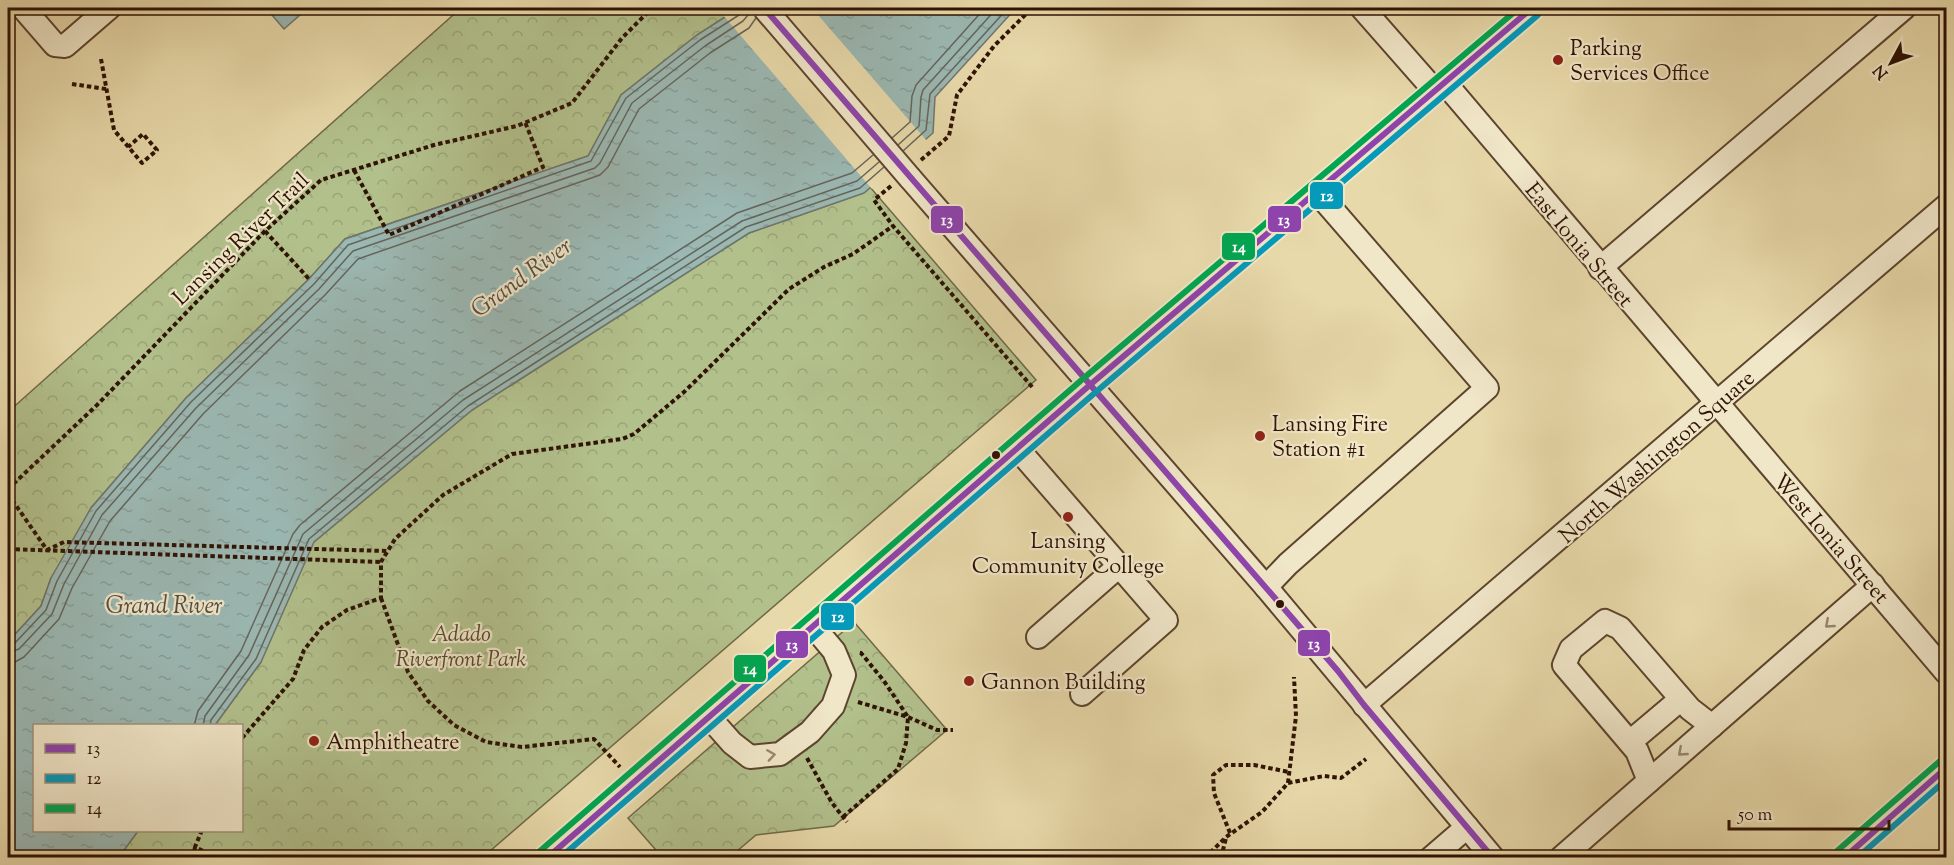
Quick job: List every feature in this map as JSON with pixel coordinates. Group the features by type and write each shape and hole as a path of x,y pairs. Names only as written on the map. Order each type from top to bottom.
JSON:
{"street":[{"path":"23,8 55,45 65,46 109,8"},
{"path":"764,8 1266,587 1493,858"},
{"name":"East Ionia Street","path":"1362,8 1440,87 1717,404"},
{"path":"546,858 1091,384 1532,8"},
{"path":"1600,268 1904,8"},
{"path":"1266,587 1288,564 1487,388 1317,192"},
{"name":"North Washington Square","path":"1364,705 1947,206"},
{"name":"West Ionia Street","path":"1717,404 1947,672"},
{"path":"1017,448 1166,620 1082,694"},
{"path":"1038,637 1119,566"},
{"path":"1561,858 1873,585"},
{"path":"1649,781 1638,751 1564,665 1571,649 1605,621 1620,628 1690,709 1712,726"},
{"path":"709,717 732,743 750,757 780,754 810,732 833,706 844,675 834,651 813,626"},
{"path":"1630,742 1681,699"},
{"path":"1843,858 1947,768"},
{"path":"1431,858 1467,827"}],"path":[{"name":"Lansing River Trail","path":"8,489 97,405 265,231 321,180 434,145 517,126 572,103 622,38 652,8"},
{"path":"1032,8 994,46 957,95 949,136 909,174 874,200 893,226 1033,388"},
{"path":"101,59 114,130 128,147 142,163 157,150 143,134 128,147"},
{"path":"72,84 106,88"},
{"path":"354,170 389,235 543,167 525,122"},
{"path":"623,771 594,739 522,747 486,742 454,725 428,701 408,672 381,598 381,562 395,539 442,495 512,454 622,440 634,434 684,393 789,289 824,267 853,254 893,226"},
{"path":"265,231 309,279"},
{"path":"8,494 47,550"},
{"path":"47,550 64,543 387,551"},
{"path":"8,549 381,562"},
{"path":"243,737 293,679 304,650 322,627 347,610 381,598"},
{"path":"843,817 898,769 906,743 908,717 884,681 861,653 855,651"},
{"path":"1205,858 1228,835 1262,812 1288,783 1296,716 1294,676"},
{"path":"858,702 908,717 937,730 953,730"},
{"path":"807,757 846,822"},
{"path":"1288,783 1324,776 1341,778 1366,759"},
{"path":"1221,858 1228,835 1214,793 1214,775 1226,765 1254,765 1289,772"},
{"path":"193,858 202,832"},
{"path":"195,847 217,858"}],"green space":[{"name":"Adado Riverfront Park","path":"461,8 739,8 697,35 621,95 588,156 345,239 309,279 186,398 91,508 74,540 314,542 472,410 749,233 863,193 870,187 1036,380 482,858 119,857 137,832 243,832 243,724 216,724 261,662 51,578 41,606 8,642 8,412"},
{"path":"854,622 947,730 834,826 756,835 730,857 662,857 628,818"}],"water":[{"path":"280,8 308,8 284,29 272,15"},
{"name":"Grand River","path":"739,8 1016,8 935,97 933,133 864,193 749,233 472,410 314,542 261,662 216,724 33,724 33,832 137,832 119,857 8,857 8,642 41,606 51,578 91,508 186,398 309,279 345,239 588,156 621,95 697,35"}],"pier":[{"path":"733,8 812,8 927,141 872,189 723,15"}],"transit line":[{"name":"13","path":"764,8 1338,671 1493,858"},
{"name":"14","path":"540,851 1085,377 1519,8"},
{"name":"13","path":"547,858 1091,384 1532,8"},
{"name":"12","path":"560,858 1097,391 1538,15"},
{"name":"14","path":"1837,851 1940,761"},
{"name":"13","path":"1844,858 1946,768"},
{"name":"12","path":"1857,858 1946,780"}],"place":[{"name":"Parking Services Office","path":"1558,60"},
{"name":"Lansing Fire Station #1","path":"1260,436"},
{"name":"Lansing Community College","path":"1068,517"},
{"name":"Gannon Building","path":"969,681"},
{"name":"Amphitheatre","path":"314,741"}]}
